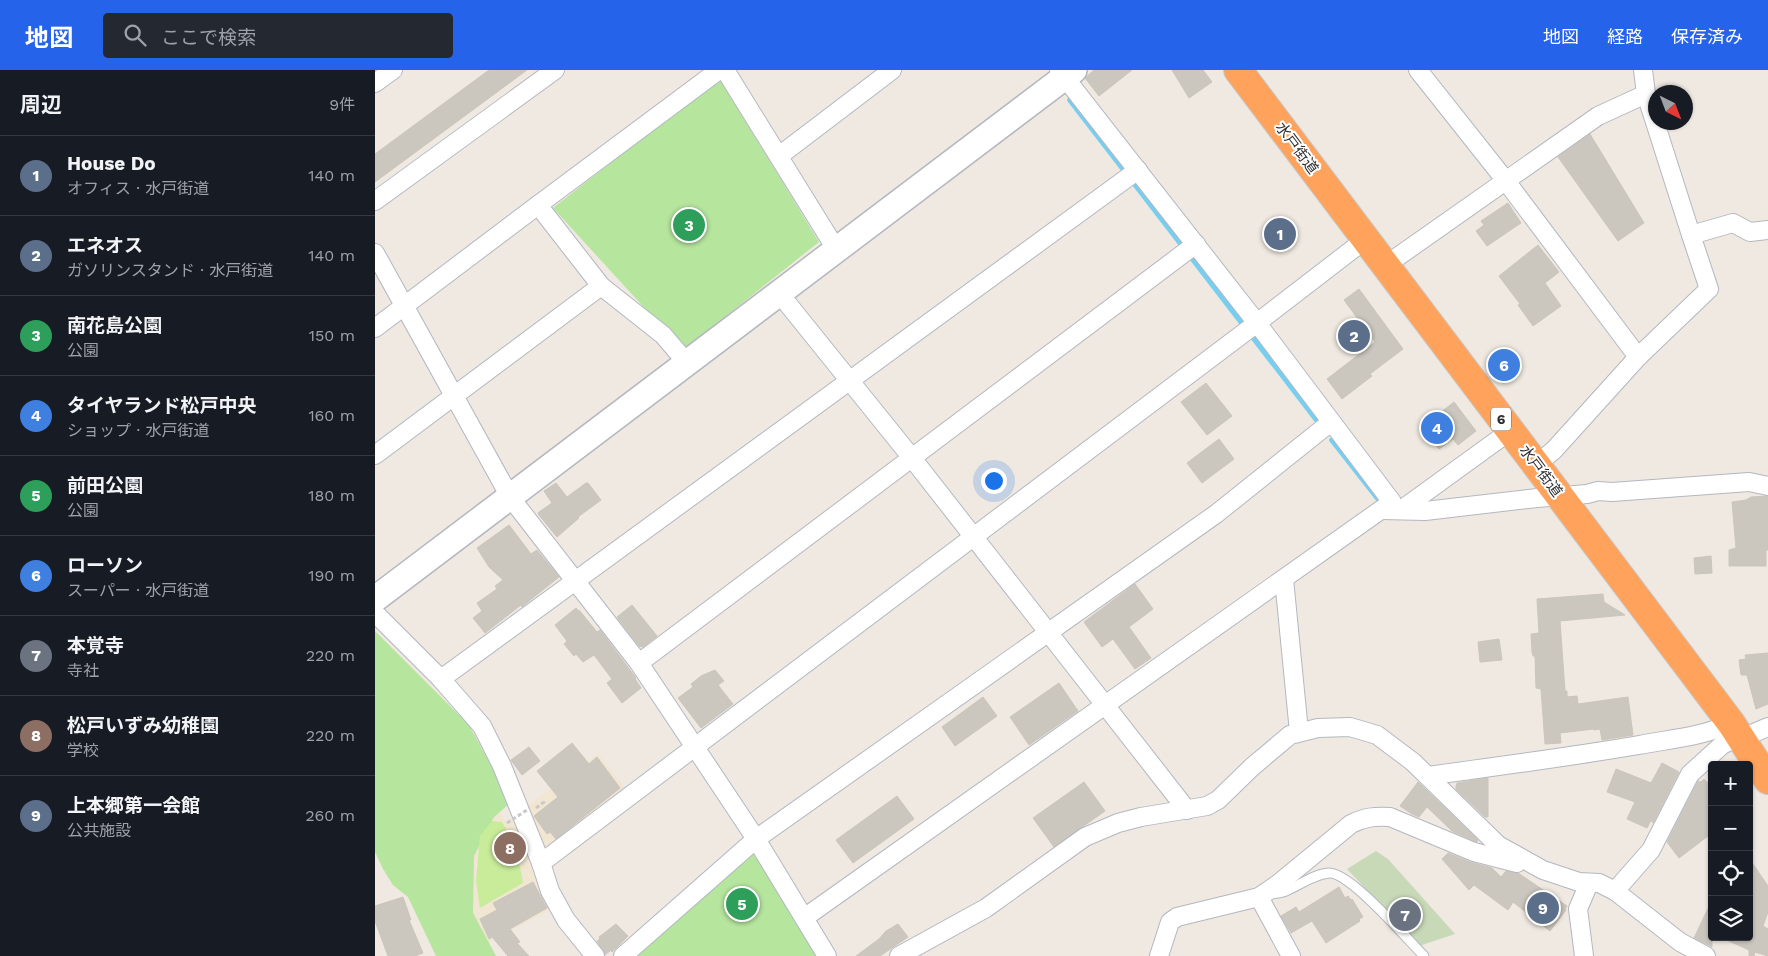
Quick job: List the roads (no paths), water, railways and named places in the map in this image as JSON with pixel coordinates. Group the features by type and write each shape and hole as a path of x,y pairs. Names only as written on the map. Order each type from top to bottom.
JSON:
{"highway":[{"name":"水戸街道","path":"1238,70 1736,731 1768,780"}],"street":[{"path":"375,83 393,70"},
{"path":"375,201 555,70"},
{"path":"375,328 719,70"},
{"path":"725,70 836,249"},
{"path":"779,156 892,70"},
{"path":"1418,70 1506,181 1638,357"},
{"path":"1536,465 1554,450 1638,357 1709,289 1646,94 1643,70"},
{"path":"375,599 779,293 1066,72 1138,170 1392,502 804,918"},
{"path":"1386,265 1598,116 1646,94"},
{"path":"441,679 1138,170"},
{"path":"539,206 601,286 663,335 687,363"},
{"path":"1691,235 1733,223 1750,232 1768,230"},
{"path":"541,863 1257,324 1367,239"},
{"path":"639,663 1196,244"},
{"path":"375,252 403,307 455,396 510,497 574,582 639,663 757,839 827,956"},
{"path":"375,455 601,286"},
{"path":"779,293 912,458 972,538 1106,705 1187,810"},
{"path":"623,956 757,839 1216,514 1331,422"},
{"path":"1401,510 1510,431"},
{"path":"1382,510 1425,511 1587,494 1598,491 1612,492 1749,482 1768,486"},
{"path":"1284,579 1299,732"},
{"path":"375,613 441,679 482,726 502,766 541,863 550,891 566,920 595,956"},
{"path":"899,956 986,908 1085,837 1118,823 1141,817 1207,806 1218,800 1290,735 1337,726 1363,730 1377,735 1393,745 1428,776 1498,845 1543,870"},
{"path":"1428,776 1601,751 1713,732 1768,727"},
{"path":"1615,891 1651,850 1690,774 1722,745 1732,740 1736,731"},
{"path":"1159,956 1171,922 1177,917 1259,897 1278,884 1351,824 1364,818 1378,816 1390,817 1474,852 1589,884 1599,883 1615,891 1680,942 1706,956"},
{"path":"1584,956 1578,909 1589,884"},
{"path":"1259,897 1291,956"}],"lane":[{"path":"1259,897 1285,891 1319,876 1331,873 1337,875 1358,888 1424,956"}],"waterway":[{"path":"1070,100 1316,419"},
{"path":"1332,440 1383,505"}],"place":[{"name":"南花島公園","path":"689,225"},
{"name":"House Do","path":"1280,234"},
{"name":"エネオス","path":"1354,336"},
{"name":"ローソン","path":"1504,365"},
{"name":"タイヤランド松戸中央","path":"1437,428"},
{"name":"松戸いずみ幼稚園","path":"510,848"},
{"name":"前田公園","path":"742,904"},
{"name":"上本郷第一会館","path":"1543,908"},
{"name":"本覚寺","path":"1405,915"}]}
